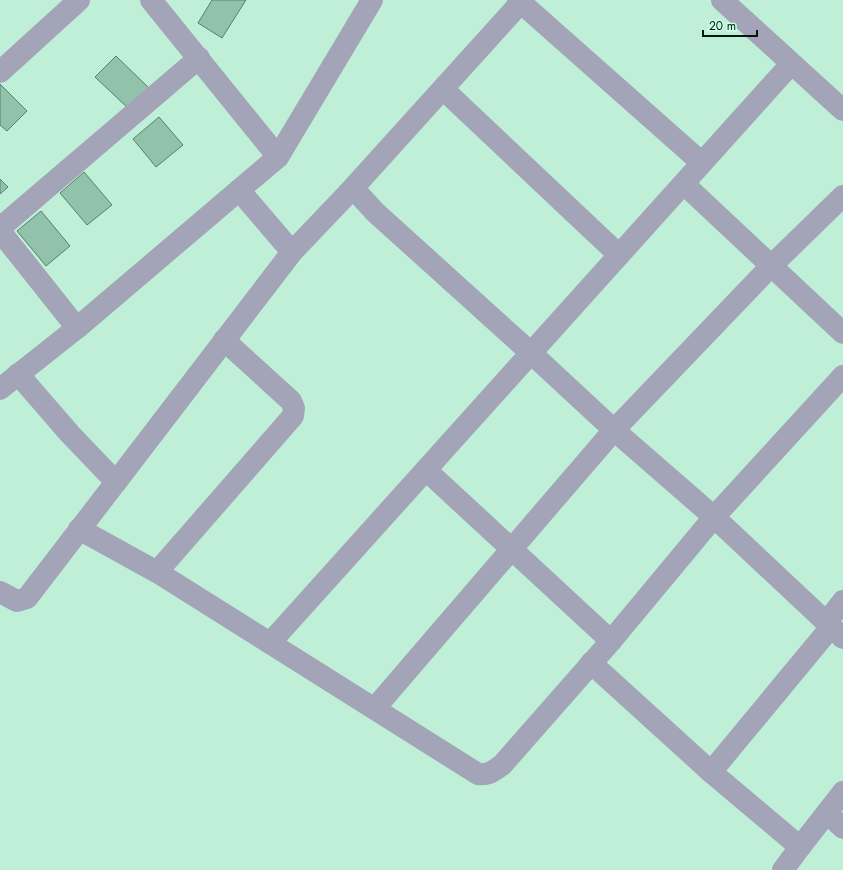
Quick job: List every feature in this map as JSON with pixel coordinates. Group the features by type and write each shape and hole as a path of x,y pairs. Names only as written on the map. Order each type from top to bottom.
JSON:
{"street":[{"path":"0,72 79,0"},
{"path":"151,0 278,157"},
{"path":"0,389 77,328 278,157 372,0"},
{"path":"722,0 843,110"},
{"path":"0,592 17,601 27,598 292,252 353,188 520,1 702,163"},
{"path":"0,228 199,58"},
{"path":"270,643 791,64"},
{"path":"442,89 619,255"},
{"path":"684,184 843,332"},
{"path":"353,188 375,212 532,353 614,430 714,517 833,629"},
{"path":"239,190 292,252"},
{"path":"375,708 614,430 771,266 843,196"},
{"path":"0,231 77,328"},
{"path":"157,572 293,416 294,408 291,401 224,340"},
{"path":"18,374 70,434 116,482"},
{"path":"80,528 157,572 478,774 486,774 493,772 502,764 611,641 714,517 843,376"},
{"path":"426,470 611,641"},
{"path":"711,772 833,629 843,601"},
{"path":"591,663 711,772 800,847"},
{"path":"783,870 843,792"},
{"path":"827,813 843,828"}],"building":[{"path":"212,0 246,0 222,38 198,23"},
{"path":"116,56 150,89 130,110 95,77"},
{"path":"0,84 27,111 7,131 0,125"},
{"path":"159,117 183,145 156,167 133,139"},
{"path":"84,172 112,205 87,225 60,193"},
{"path":"0,179 8,187 0,194"},
{"path":"41,211 70,246 46,266 17,231"}]}
